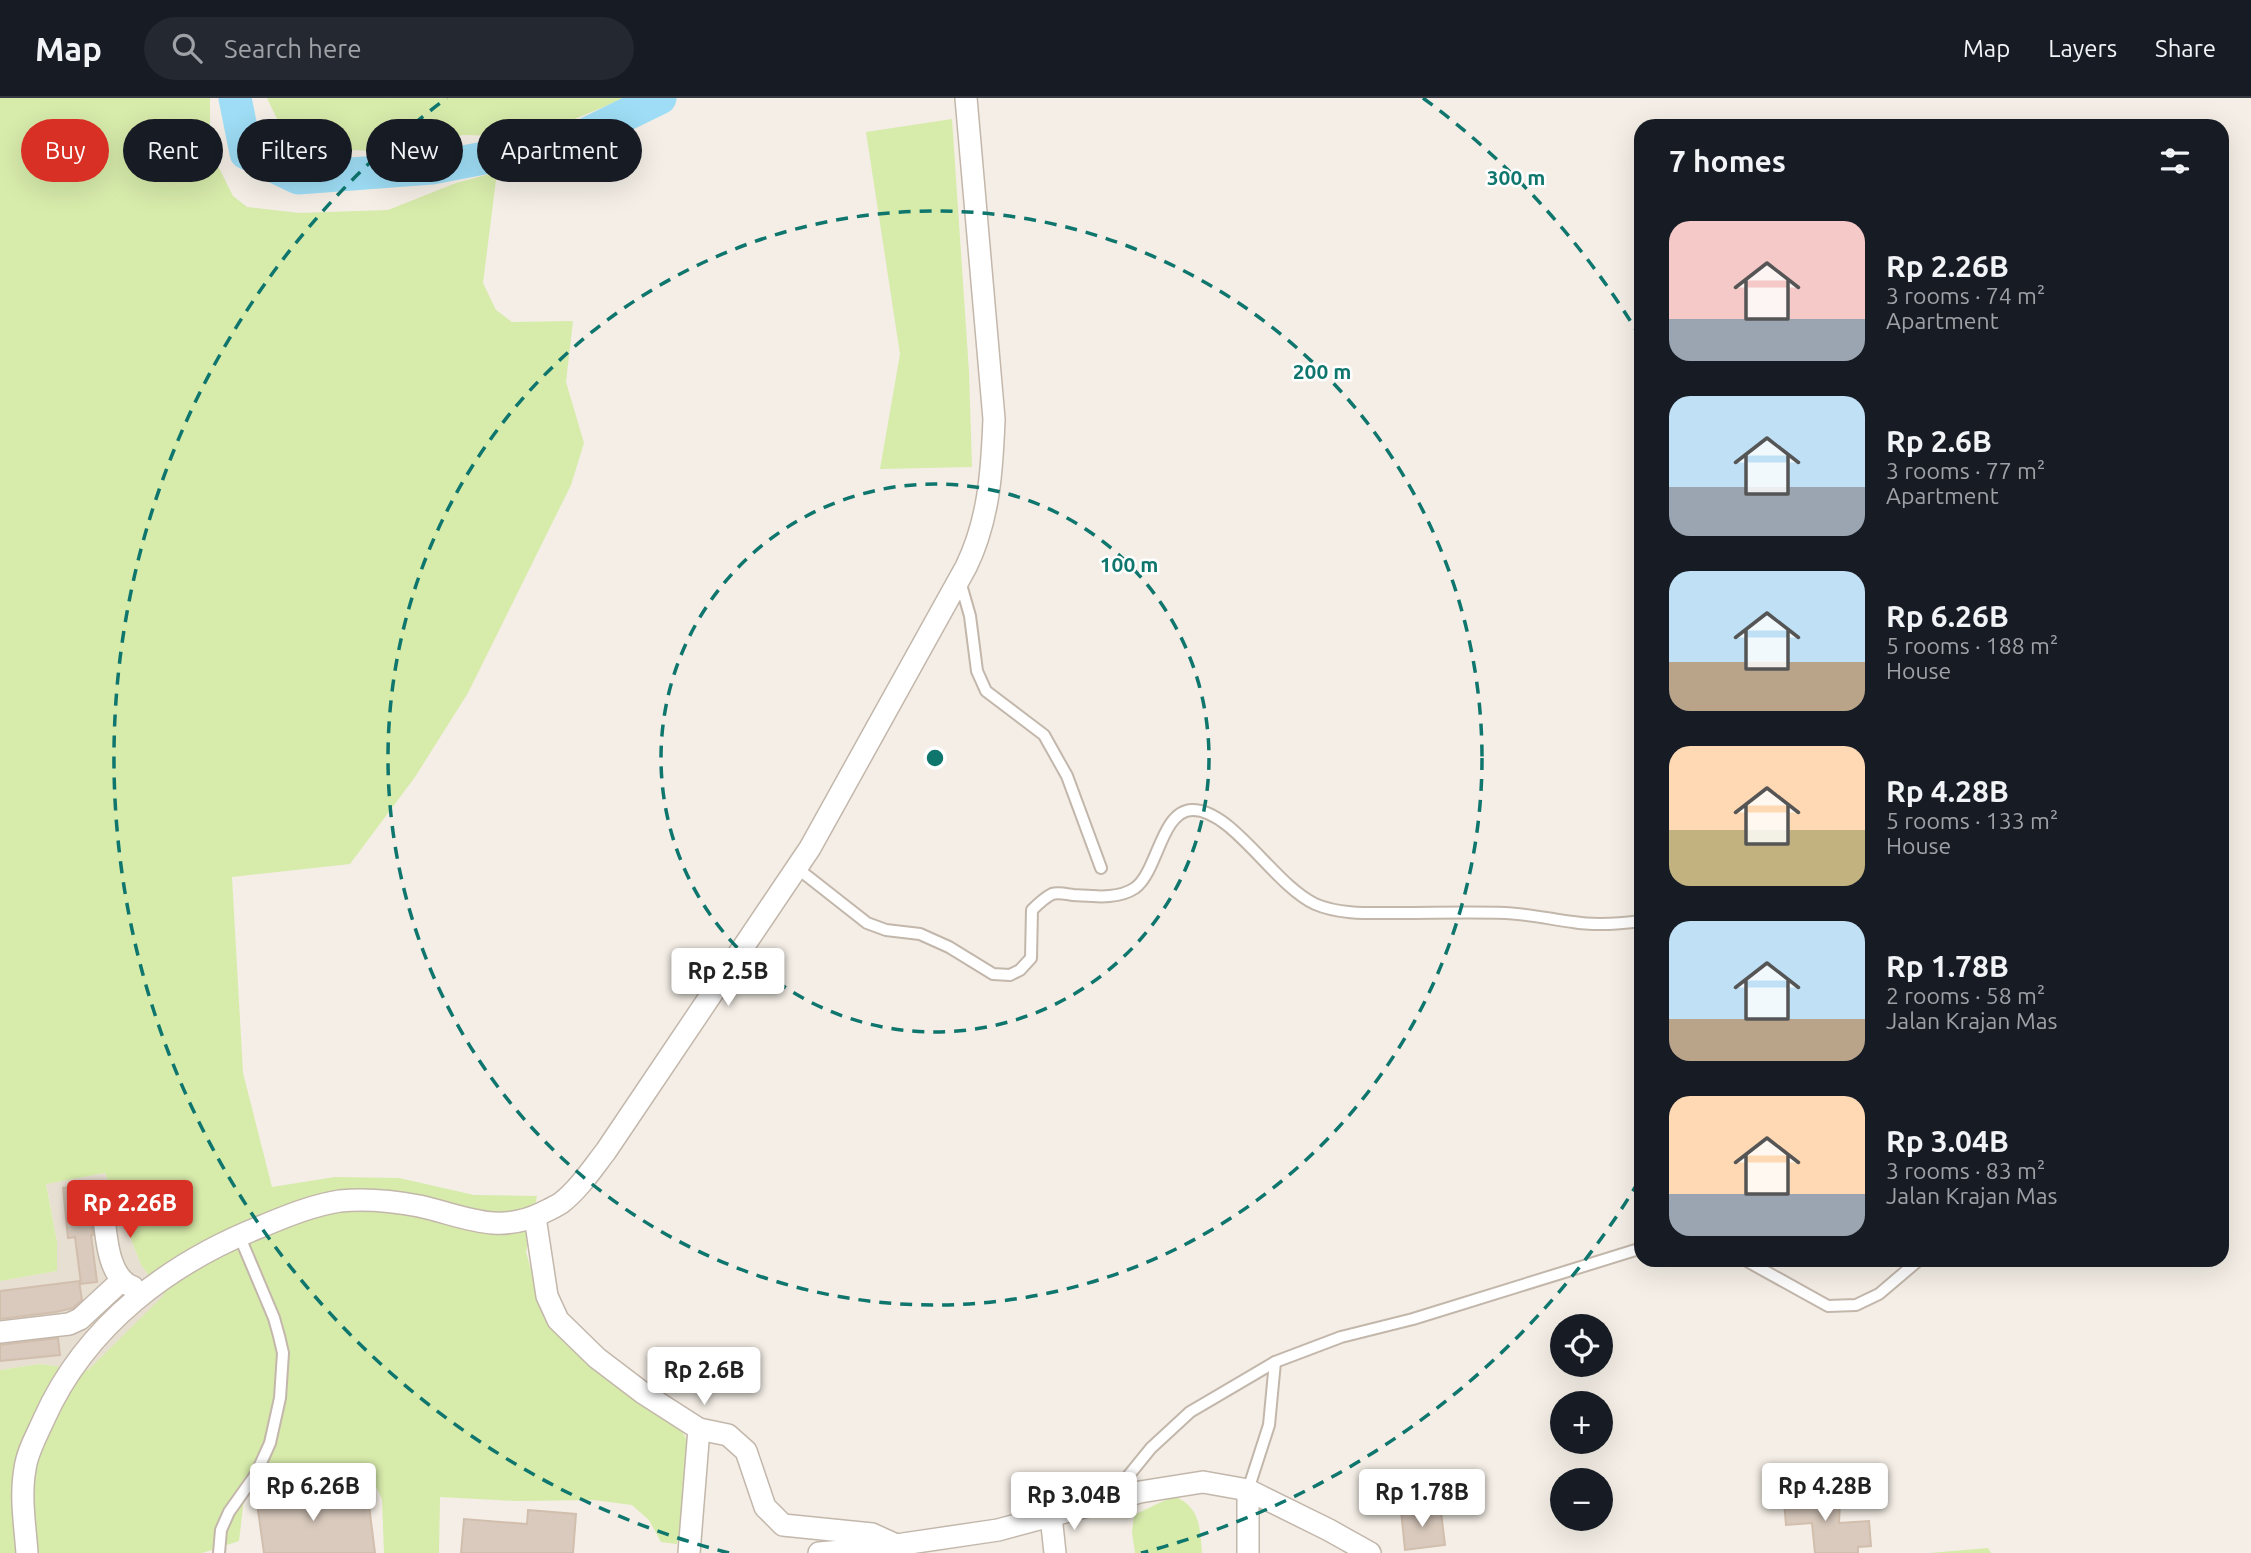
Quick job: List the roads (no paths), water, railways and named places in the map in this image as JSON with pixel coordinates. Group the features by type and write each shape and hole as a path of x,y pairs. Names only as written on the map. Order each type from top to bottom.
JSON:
{"street":[{"path":"27,1553 22,1488 25,1466 49,1408 77,1362 105,1326 145,1291 184,1264 239,1235 305,1209 341,1201 375,1199 419,1206 487,1224 513,1224 559,1205 579,1187 606,1151 797,868 977,545 987,508 993,463 994,419 966,98"},
{"path":"102,1200 113,1269 121,1281 145,1291"},
{"path":"535,1217 547,1296 558,1320 597,1357 643,1393 699,1429 728,1435 746,1451 765,1507 783,1525 872,1534 883,1549"},
{"path":"0,1332 69,1324 80,1319 121,1281"},
{"path":"689,1553 699,1429"},
{"path":"819,1553 883,1549 998,1530 1140,1492 1203,1482 1248,1490 1370,1553"},
{"path":"1248,1490 1248,1553"},
{"path":"1051,1516 1055,1553"},
{"path":"1329,1530 1334,1553"}],"lane":[{"path":"959,578 970,616 977,671 986,691 1044,735 1067,776 1101,868"},
{"path":"797,868 867,923 886,930 920,934 949,947 993,974 1010,975 1020,970 1031,958 1032,910 1041,900 1055,893 1097,897 1132,890 1145,879 1167,828 1189,810 1207,812 1225,822 1283,882 1318,905 1364,913 1505,913 1602,925 1634,922"},
{"path":"219,1553 221,1530 229,1511 256,1474 270,1444 280,1398 283,1353 274,1318 239,1235"},
{"path":"1108,1501 1151,1448 1190,1412 1275,1362 1341,1337 1413,1319 1634,1250"},
{"path":"1758,1267 1828,1306 1856,1305 1879,1294 1911,1267"},
{"path":"1248,1490 1269,1424 1275,1362"}],"waterway":[{"path":"235,98 246,153 298,178 432,168 572,141 660,98"}]}
